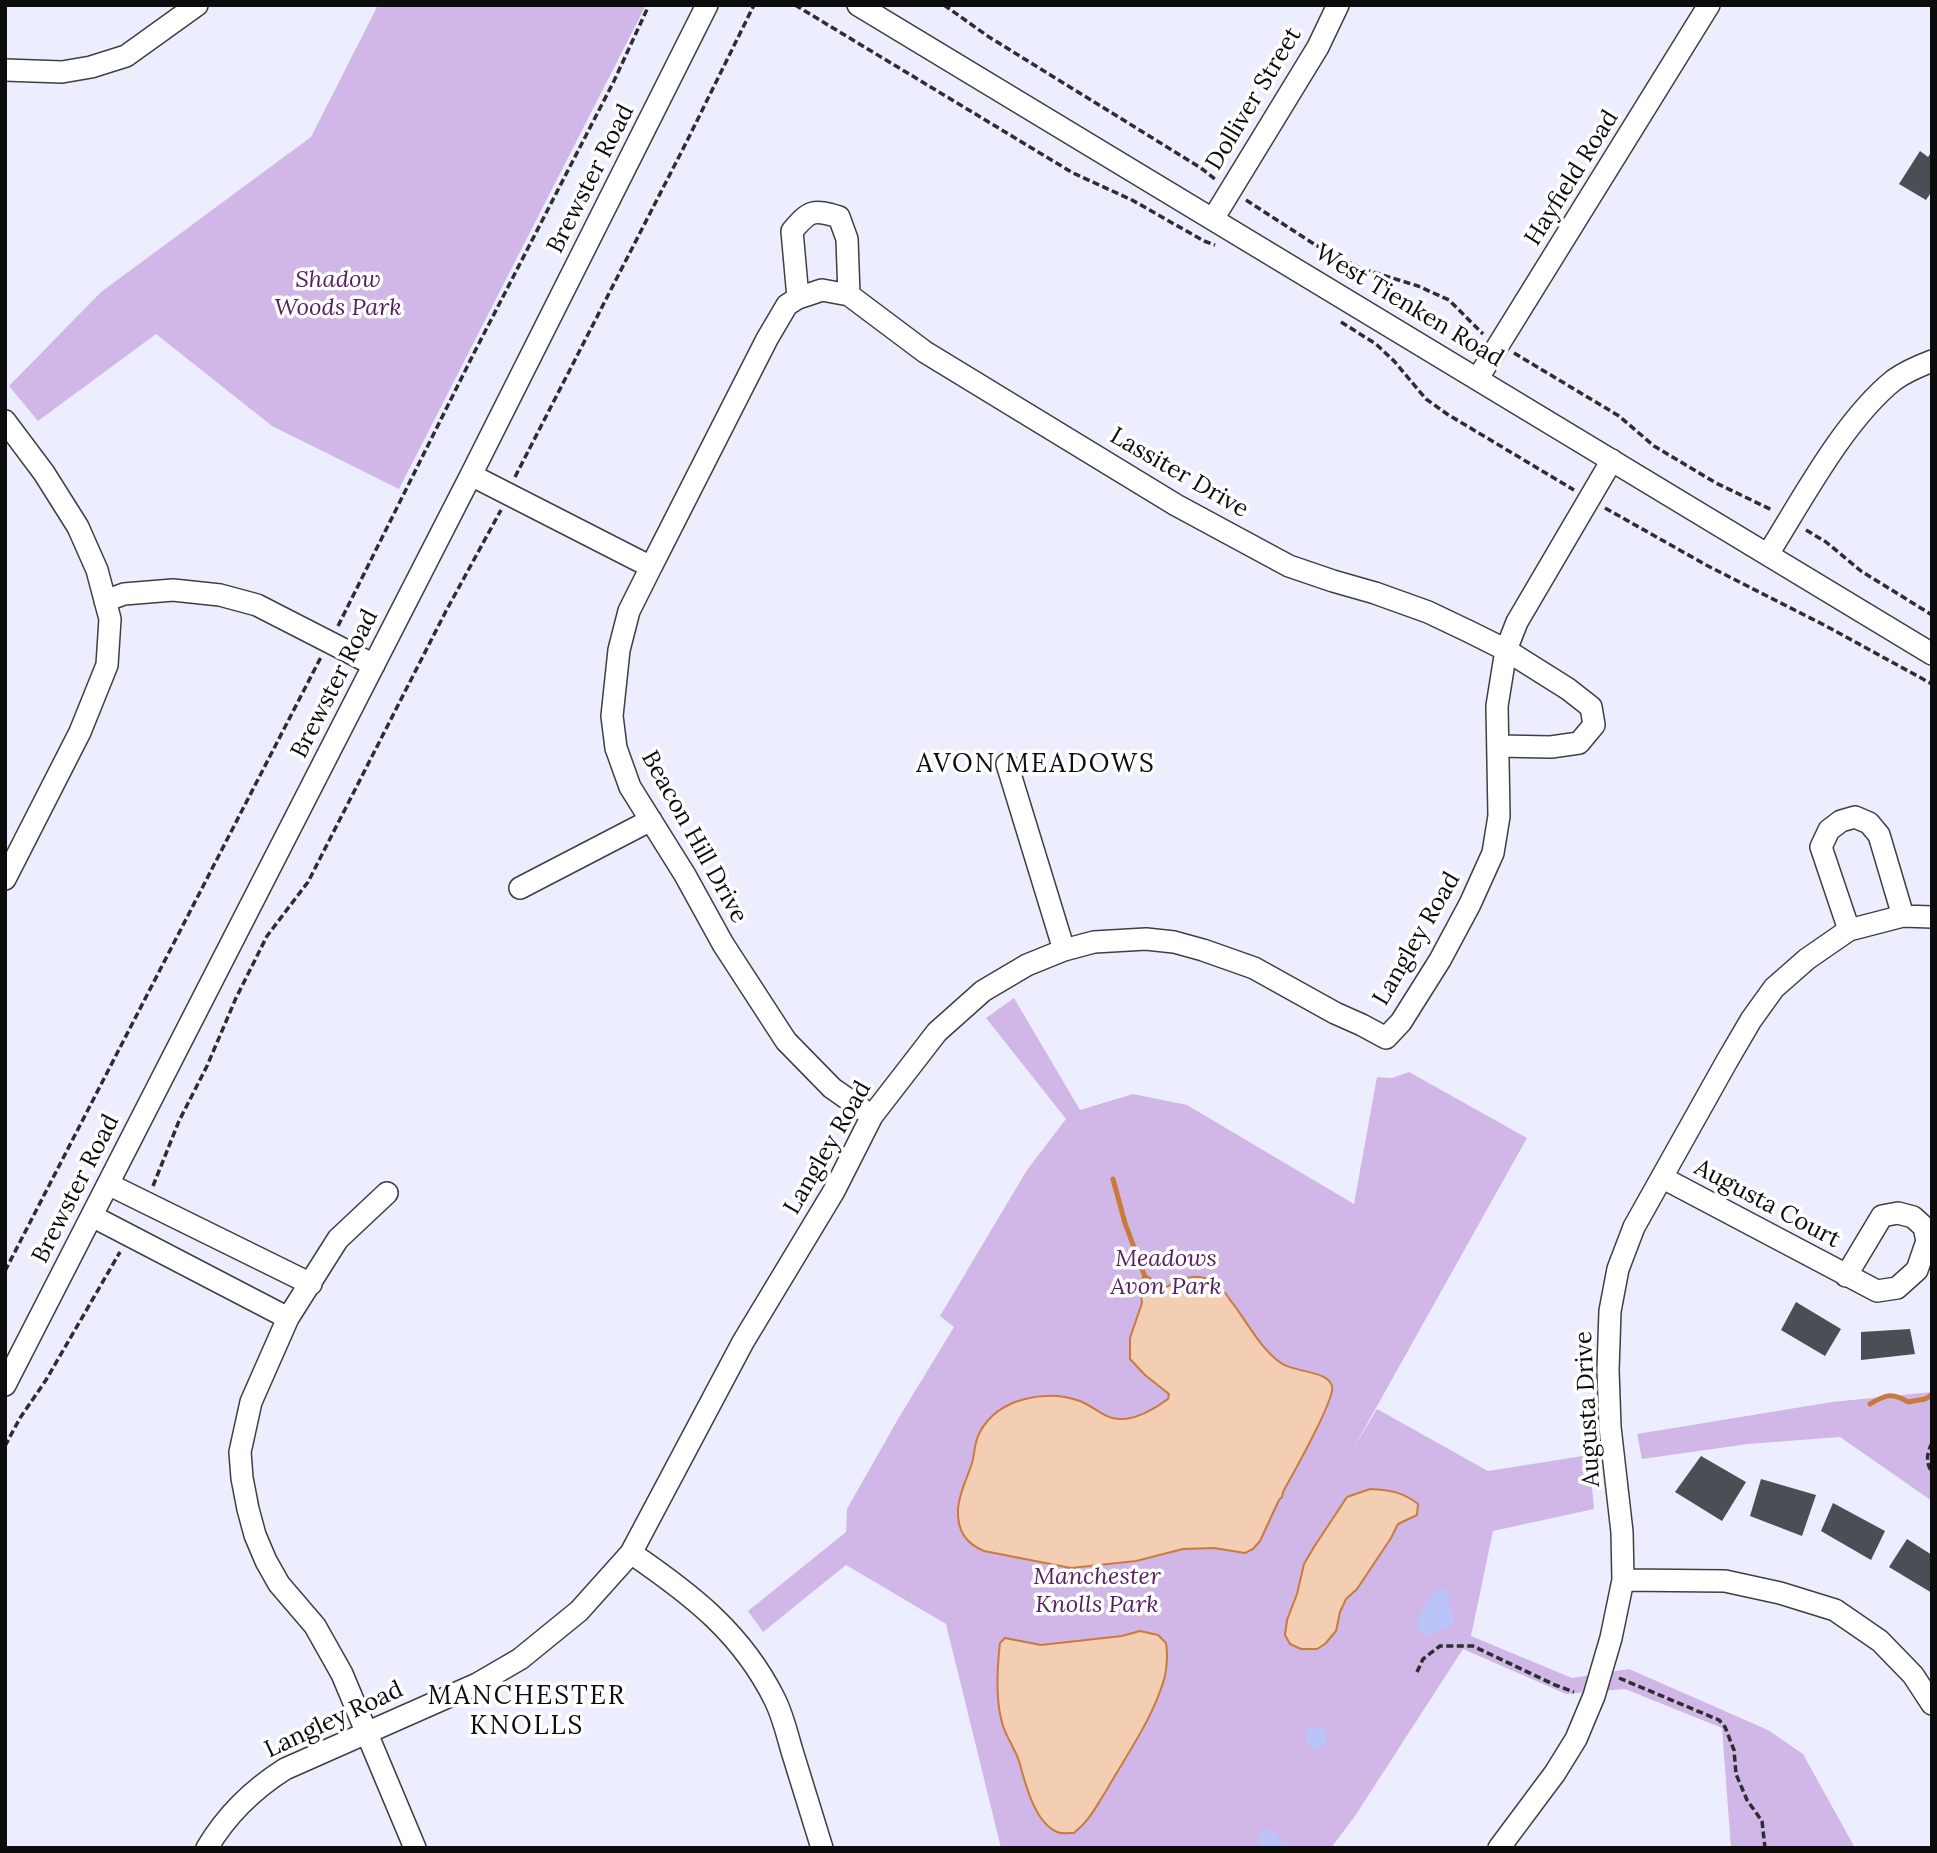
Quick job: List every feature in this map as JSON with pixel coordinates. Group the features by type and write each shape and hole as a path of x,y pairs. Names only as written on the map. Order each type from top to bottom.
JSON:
{"street":[{"path":"5,70 62,72 125,56 197,5"},
{"name":"Brewster Road","path":"5,1385 471,475 707,5"},
{"name":"West Tienken Road","path":"858,5 1932,654"},
{"name":"Dolliver Street","path":"1213,219 1318,47 1338,5"},
{"name":"Hayfield Road","path":"1478,379 1709,5"},
{"path":"471,475 651,567 787,305 798,298 822,290 849,295 847,239 839,217 819,211 804,216 792,231 798,298"},
{"name":"Lassiter Drive","path":"849,295 925,352 1177,505 1277,560 1429,612 1506,650"},
{"path":"1768,554 1836,447 1870,403 1895,379 1932,360"},
{"path":"5,421 44,473 78,527 97,570 110,619 107,665 80,732 5,879"},
{"name":"Langley Road","path":"207,1848 235,1808 267,1780 285,1769 477,1684 520,1659 579,1611 631,1553 743,1342 834,1191 872,1116 937,1032 984,991 1027,965 1094,942 1146,939 1174,942 1254,968 1386,1038 1401,1022 1440,960 1493,853 1499,816 1497,706 1506,650 1517,622 1612,460"},
{"name":"Beacon Hill Drive","path":"651,567 629,611 619,650 612,716 616,748 630,787 723,944 786,1041 832,1088 872,1116"},
{"path":"106,601 124,594 173,590 220,595 257,605 374,665"},
{"path":"1498,746 1551,747 1579,743 1594,725 1591,707 1568,689 1506,650"},
{"path":"1007,764 1065,950"},
{"path":"1849,930 1821,847 1829,830 1841,821 1855,817 1868,823 1879,835 1903,916"},
{"path":"520,888 651,820"},
{"name":"Augusta Drive","path":"1499,1848 1555,1773 1576,1739 1598,1683 1611,1638 1623,1580 1622,1532 1610,1427 1610,1311 1618,1269 1634,1227 1727,1060 1774,988 1807,959 1849,930 1903,916 1932,917"},
{"name":"Augusta Court","path":"1663,1178 1846,1276"},
{"path":"108,1184 311,1284"},
{"path":"387,1193 338,1239 288,1318 251,1402 240,1451 246,1498 255,1535 266,1561 279,1584 315,1626 342,1674 415,1848"},
{"path":"92,1216 288,1318"},
{"path":"202,1273 219,1239"},
{"path":"631,1553 703,1606 727,1628 757,1669 776,1701 822,1848"},
{"path":"1623,1580 1725,1581 1780,1592 1835,1610 1880,1641 1913,1675 1932,1704"}],"path":[{"path":"145,1203 162,1168 179,1121 267,936 308,882 446,611 499,516 516,475 754,5"},
{"path":"795,5 1073,173 1132,200 1219,247"},
{"path":"944,5 989,37 1190,161 1314,244 1360,268 1418,286 1448,300 1485,336 1619,416 1654,446 1716,483 1790,520 1826,542 1861,571 1932,615"},
{"path":"1333,317 1376,344 1426,399 1447,414 1707,566 1826,626 1932,684"},
{"path":"5,1446 129,1236"},
{"path":"1932,1443 1927,1462 1932,1472"},
{"path":"1416,1672 1423,1659 1440,1646 1473,1646 1581,1695 1598,1683 1619,1678 1719,1720 1725,1727 1734,1750 1736,1774 1747,1800 1762,1821 1765,1848"}],"green space":[{"name":"Shadow Woods Park","path":"378,5 646,5 399,489 272,426 156,334 38,421 9,386 101,292 311,137"},
{"path":"1014,998 1080,1110 1133,1094 1187,1105 1354,1204 1377,1077 1392,1078 1409,1072 1527,1138 1353,1449 1377,1409 1488,1471 1589,1455 1594,1509 1493,1531 1471,1636 1572,1678 1629,1669 1768,1730 1803,1754 1855,1848 1731,1848 1722,1728 1625,1689 1566,1694 1463,1649 1355,1816 1331,1848 1001,1848 946,1624 846,1565 763,1632 748,1611 846,1532 847,1509 954,1327 940,1316 1027,1170 1066,1119 986,1018"},
{"path":"1932,1392 1932,1501 1840,1437 1748,1444 1642,1459 1637,1434 1832,1402"}],"sand":[{"path":"1440,1588 1448,1591 1449,1606 1455,1619 1450,1628 1432,1635 1424,1634 1416,1624 1428,1599"},
{"path":"1316,1727 1324,1730 1327,1738 1324,1746 1316,1749 1308,1746 1305,1738 1308,1730"},
{"path":"1262,1830 1276,1834 1283,1848 1261,1848 1259,1837"}],"shaded area":[{"path":"1146,1276 1162,1289 1192,1277 1202,1277 1214,1282 1224,1291 1267,1351 1287,1366 1324,1377 1332,1386 1327,1406 1260,1541 1245,1553 1214,1548 1183,1549 1136,1561 1071,1568 977,1548 967,1540 961,1529 959,1503 978,1436 988,1420 998,1411 1024,1399 1053,1396 1080,1401 1109,1417 1125,1419 1145,1413 1168,1399 1169,1394 1130,1359 1130,1338 1142,1303 1140,1286"},
{"path":"1370,1489 1390,1491 1407,1497 1418,1504 1417,1515 1398,1524 1357,1589 1346,1599 1336,1631 1325,1644 1317,1649 1301,1649 1290,1644 1285,1635 1287,1620 1304,1564 1347,1497"},
{"path":"1140,1631 1158,1635 1166,1643 1165,1676 1154,1706 1088,1818 1074,1833 1057,1832 1042,1820 1036,1811 1003,1726 998,1696 1000,1643 1005,1638 1041,1645 1122,1636"}],"building":[{"path":"1920,151 1928,157 1932,151 1932,191 1926,200 1899,184"},
{"path":"1796,1302 1841,1329 1825,1356 1781,1330"},
{"path":"1910,1329 1915,1354 1861,1360 1861,1332"},
{"path":"1701,1456 1746,1482 1722,1521 1675,1492"},
{"path":"1761,1479 1816,1495 1802,1536 1750,1516"},
{"path":"1833,1503 1885,1531 1871,1560 1821,1531"},
{"path":"1907,1539 1932,1555 1932,1593 1889,1567"}],"waterway":[{"path":"1113,1179 1125,1223 1145,1277"},
{"path":"1870,1404 1889,1396 1908,1402 1932,1395"}],"district":[{"name":"AVON MEADOWS","path":"1036,765"},
{"name":"MANCHESTER KNOLLS","path":"527,1712"}],"park label":[{"name":"Meadows Avon Park","path":"1166,1273"},
{"name":"Manchester Knolls Park","path":"1097,1591"}]}
